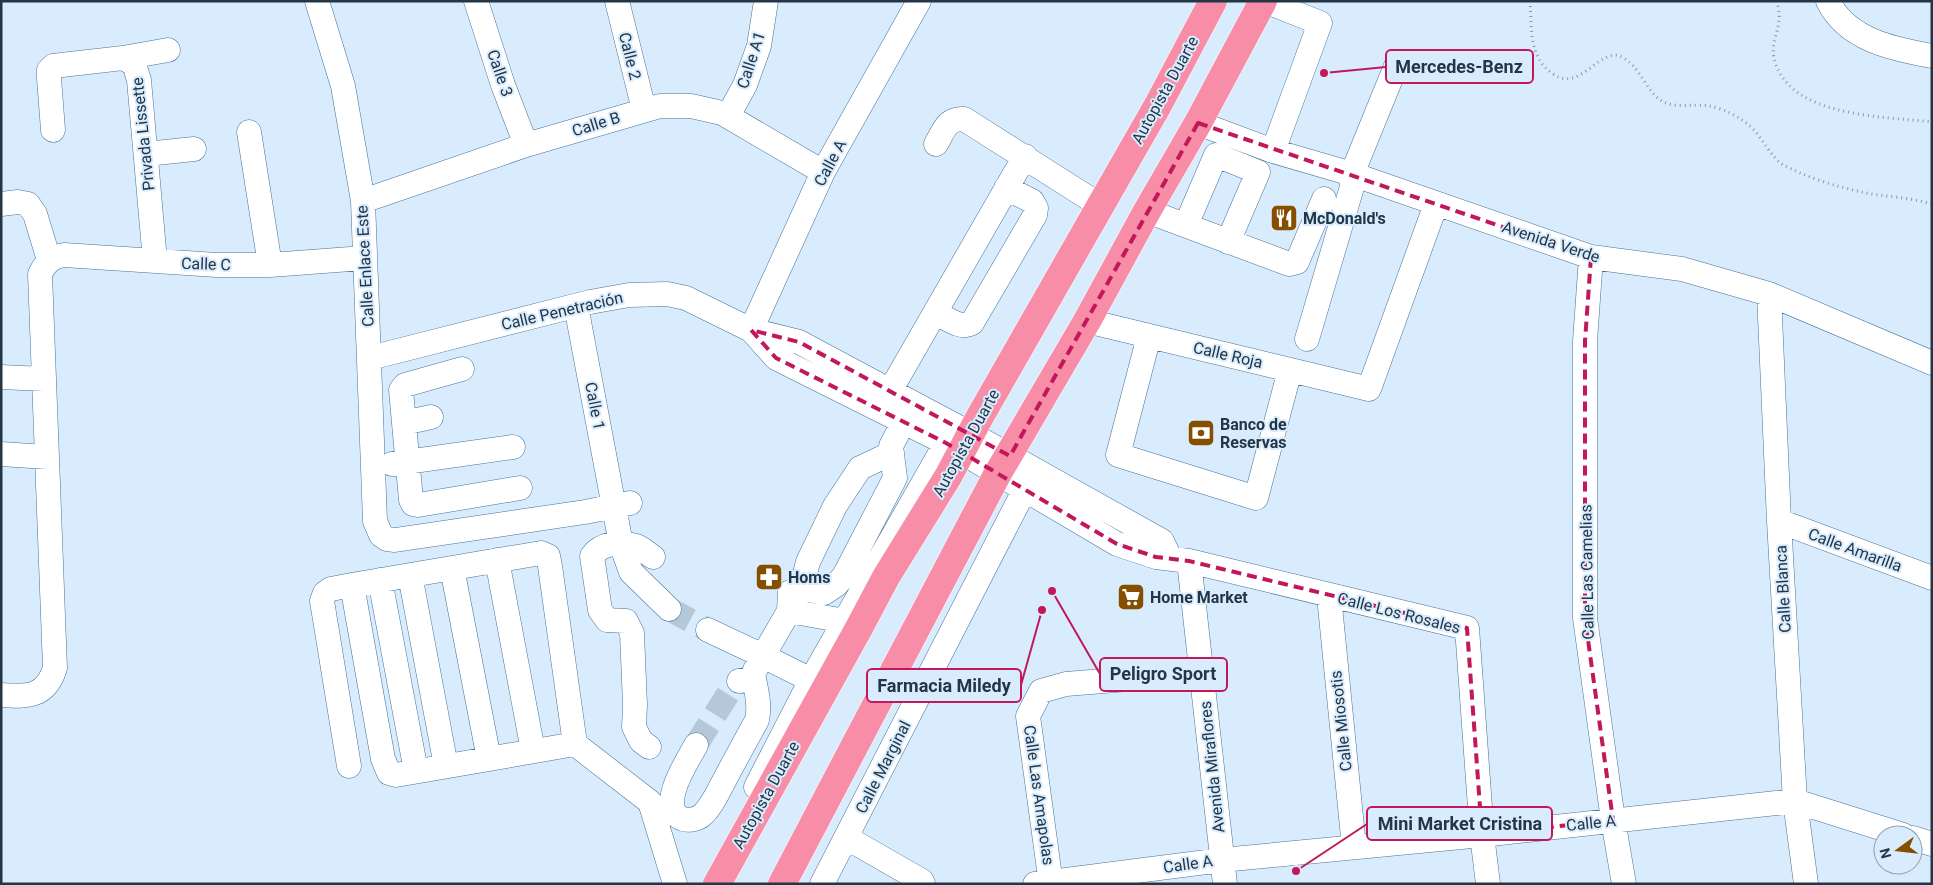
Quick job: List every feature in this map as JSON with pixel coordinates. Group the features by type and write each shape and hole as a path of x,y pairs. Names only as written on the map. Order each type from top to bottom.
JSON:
{"highway":[{"name":"Autopista Duarte","path":"717,884 886,577 949,475 959,443 1102,206 1214,1"},
{"path":"782,884 1004,464 1087,322 1147,210 1198,123 1264,1"}],"street":[{"name":"Calle Enlace Este","path":"317,1 343,86 363,201 375,521 381,535 387,539 396,540 622,505"},
{"name":"Calle 3","path":"476,1 503,85 526,144"},
{"name":"Calle 2","path":"617,1 644,110"},
{"name":"Calle A1","path":"728,116 744,86 759,46 766,1"},
{"name":"Calle A","path":"751,330 823,172 919,1"},
{"path":"1264,1 1320,23 1273,151"},
{"path":"1828,1 1850,28 1875,43 1932,56"},
{"path":"123,58 168,50"},
{"name":"Privada Lissette","path":"53,130 49,78 49,70 53,66 123,58 134,64 138,71 155,261"},
{"path":"1306,339 1352,188 1352,174 1396,66"},
{"name":"Calle B","path":"363,201 526,144 660,106 691,106 722,112 823,172"},
{"path":"936,144 948,123 955,118 964,119 1102,206"},
{"name":"Avenida Verde","path":"1198,123 1273,151 1352,174 1591,258 1682,269 1769,294 1932,363"},
{"path":"249,132 270,265"},
{"path":"146,154 194,149"},
{"path":"1186,225 1216,155 1258,172 1228,242"},
{"path":"890,390 1025,156"},
{"path":"936,313 961,326 968,326 972,323 1035,215 1036,208 1032,201 1006,188"},
{"path":"1147,210 1283,263 1294,264 1300,258 1324,200"},
{"path":"1,204 18,202 28,204 35,214 49,260 40,274 55,668 51,680 44,688 33,694 20,696 1,695"},
{"name":"Calle Roja","path":"1087,322 1369,389 1436,204"},
{"name":"Calle C","path":"49,260 64,255 217,265 270,265 364,258"},
{"name":"Calle Las Camelias","path":"1591,258 1585,341 1584,618 1612,820 1624,884"},
{"name":"Calle Penetración","path":"370,358 583,304 630,295 667,294 686,298 751,330 799,342 890,390 959,443"},
{"name":"Calle Blanca","path":"1769,294 1779,521 1795,801 1806,884"},
{"name":"Calle 1","path":"583,304 622,505 637,549 631,572 669,609"},
{"name":"Calle Penetración","path":"751,330 776,358 903,423 959,443"},
{"path":"1149,336 1118,455 1256,498 1290,370"},
{"path":"462,369 405,385 401,390 406,462 411,500 413,504 418,505 520,488"},
{"path":"1,377 44,379"},
{"path":"404,423 431,417"},
{"path":"696,745 676,781 672,793 672,803 676,814 683,819 691,820 701,816 713,800 757,720 758,701 747,680 789,611 790,592 800,589 824,593 836,585 844,576 895,478 891,446 903,423"},
{"path":"706,884 811,680 845,621 959,443 1162,541 1179,560"},
{"path":"373,466 513,447"},
{"path":"800,589 812,554 835,506 860,468 892,453"},
{"path":"1,454 47,457"},
{"name":"Calle Los Rosales","path":"1004,464 1025,489 1117,544 1156,557 1179,560 1467,628 1482,835 1488,884"},
{"name":"Calle Marginal","path":"822,884 1025,489"},
{"name":"Calle Amarilla","path":"1779,521 1932,578"},
{"path":"637,549 606,544 597,548 592,556 600,610 607,620 626,621 632,633 634,727 641,741 649,747"},
{"path":"349,766 322,601 325,593 332,589 352,585 541,553 548,556 575,744 650,802 675,884"},
{"path":"497,560 532,751"},
{"name":"Avenida Miraflores","path":"1179,560 1202,673 1225,884"},
{"path":"452,568 489,759"},
{"path":"410,575 446,766"},
{"path":"380,580 416,772"},
{"path":"352,585 383,759 389,773 396,775 416,772 575,744"},
{"name":"Calle Miosotis","path":"1329,596 1354,847"},
{"path":"789,611 845,621"},
{"path":"708,630 811,680"},
{"name":"Calle Las Amapolas","path":"1046,884 1028,716 1041,691 1066,684 1202,673"},
{"name":"Calle A","path":"1046,884 1222,860 1482,835 1795,801 1873,826"},
{"path":"846,838 927,883"}],"path":[{"path":"1530,1 1532,41 1537,56 1554,75 1566,79 1581,76 1605,58 1614,55 1623,57 1633,66 1658,98 1668,104 1710,106 1728,112 1757,132 1770,152 1780,162 1797,172 1859,192 1918,200 1932,204"},
{"path":"1777,1 1780,20 1774,38 1774,56 1780,75 1790,87 1808,98 1837,110 1932,122"}],"highlighted area":[{"path":"1198,123 1591,257 1585,341 1585,618 1613,820 1482,835 1467,628 1189,561 1156,557 1117,544 946,443 776,358 751,330 799,342 1010,456"}],"tunnel":[{"path":"669,609 708,630"},
{"path":"696,745 733,686 739,681"}],"place":[{"name":"Mercedes-Benz","path":"1324,73"},
{"name":"McDonald's","path":"1284,218"},
{"name":"Banco de Reservas","path":"1201,433"},
{"name":"Homs","path":"769,577"},
{"name":"Peligro Sport","path":"1052,591"},
{"name":"Home Market","path":"1131,597"},
{"name":"Farmacia Miledy","path":"1042,610"},
{"name":"Mini Market Cristina","path":"1296,871"}]}
